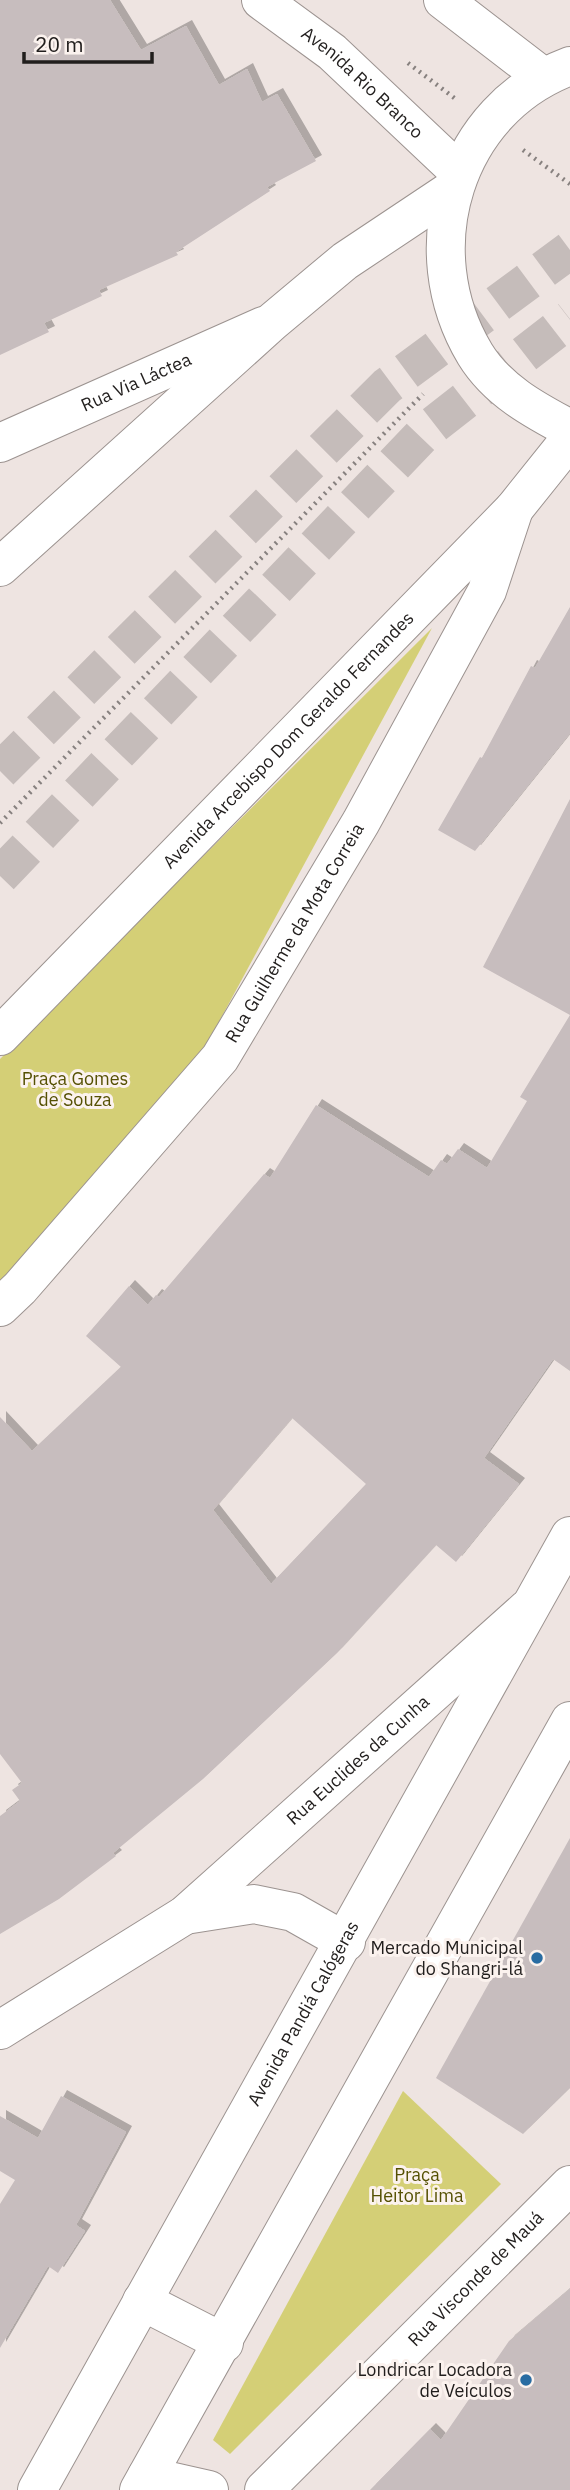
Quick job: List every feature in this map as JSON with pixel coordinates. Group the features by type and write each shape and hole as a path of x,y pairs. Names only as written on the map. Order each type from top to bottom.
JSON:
{"street":[{"name":"Avenida Rio Branco","path":"261,0 332,52 456,180"},
{"path":"443,0 556,71 492,117 456,180 447,213 449,297 475,355 519,402 570,429"},
{"path":"0,567 272,322 345,261 456,180"},
{"name":"Rua Via Láctea","path":"0,443 272,322"},
{"name":"Avenida Arcebispo Dom Geraldo Fernandes","path":"0,1035 514,509 570,439"},
{"name":"Rua Guilherme da Mota Correia","path":"0,1307 20,1288 220,1058 361,822 487,591 514,509"},
{"name":"Avenida Pandiá Calógeras","path":"37,2490 346,1942 570,1536"},
{"name":"Rua Euclides da Cunha","path":"0,2030 185,1915 531,1606"},
{"path":"209,2490 143,2483 224,2343 570,1721"},
{"name":"Rua Euclides da Cunha","path":"185,1915 254,1904 293,1912 346,1942"},
{"name":"Rua Visconde de Mauá","path":"264,2490 570,2185"},
{"path":"142,2301 224,2343"}],"path":[{"path":"402,58 570,184"},
{"path":"0,823 423,394"}],"green space":[{"name":"Praça Gomes de Souza","path":"432,628 201,1055 0,1298 0,1059"},
{"name":"Praça Heitor Lima","path":"403,2091 501,2184 230,2454 213,2440"}],"building":[{"path":"0,0 110,0 141,50 186,26 219,85 247,69 262,102 277,94 316,161 267,187 270,191 176,252 178,255 99,290 102,296 44,323 49,332 0,355"},
{"path":"570,607 570,733 475,851 438,830 480,757 482,758 531,666 535,668"},
{"path":"570,799 570,1015 483,967"},
{"path":"570,1015 570,1371 553,1359 484,1458 519,1484 456,1562 436,1545 337,1653 203,1779 113,1853 116,1856 59,1899 0,1934 0,1816 20,1801 12,1790 22,1783 0,1754 0,1417 32,1451 121,1367 86,1336 129,1286 148,1305 156,1295 159,1297 264,1174 270,1178 316,1105 429,1177 441,1160 447,1164 458,1149 487,1168 527,1101 520,1097","holes":["292,1418 366,1484 271,1584 213,1510"]},
{"name":"Mercado Municipal do Shangri-lá","path":"570,1838 570,2088 523,2134 436,2078"},
{"path":"61,2096 126,2132 76,2225 85,2231 58,2273 48,2266 0,2348 0,2204 15,2180 0,2171 0,2116 38,2138"},
{"name":"Londricar Locadora de Veículos","path":"570,2289 570,2490 370,2490 430,2429 441,2440 509,2341"}],"tunnel":[{"path":"0,771 387,386 570,250"},
{"path":"0,876 427,430 570,319"}],"place":[{"name":"Mercado Municipal do Shangri-lá","path":"537,1958"},
{"name":"Londricar Locadora de Veículos","path":"526,2380"}]}
